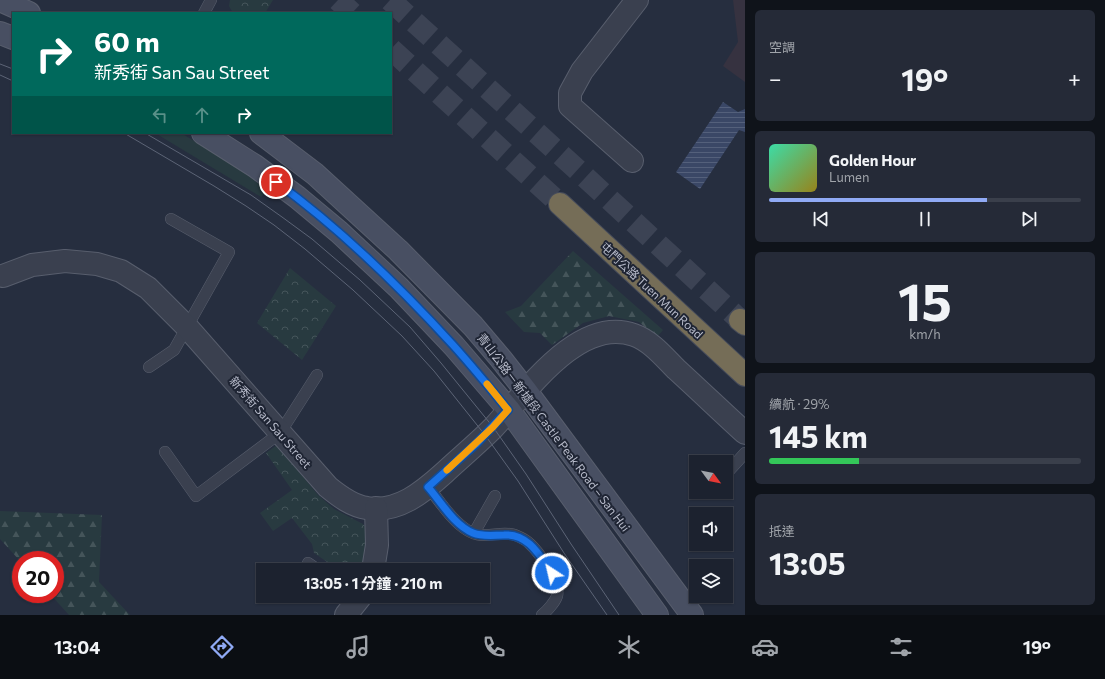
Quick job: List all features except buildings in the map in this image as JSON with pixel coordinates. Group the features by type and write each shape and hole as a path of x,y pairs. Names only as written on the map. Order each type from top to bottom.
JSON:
{"highway":[{"name":"屯門公路 Tuen Mun Road","path":"560,204 745,375"}],"main road":[{"path":"0,0 27,12"},
{"path":"0,33 12,38"},
{"name":"青山公路－新墟段 Castle Peak Road – San Hui","path":"205,134 254,166 297,197 339,232 399,288 454,346 508,410 657,615"},
{"name":"青山公路－新墟段 Castle Peak Road – San Hui","path":"262,134 315,174 398,250 473,326 526,390 692,615"}],"street":[{"path":"632,161 570,106 570,93 582,71 637,0"},
{"name":"新秀街 San Sau Street","path":"2,275 32,265 65,261 96,264 121,271 148,288 187,327 328,487 338,495 359,506 386,508 404,502 428,487 476,444 549,366 580,343 604,333 628,334 642,339 745,433"},
{"path":"374,563 377,545 376,508"},
{"path":"346,615 355,603"}],"lane":[{"path":"205,12 211,0"},
{"path":"149,367 174,350 229,252 171,219"},
{"path":"165,452 196,496 280,433 318,375"},
{"path":"733,466 745,453"},
{"path":"428,487 455,520 474,533 487,535 514,535 524,539 532,546 552,573 557,589 557,596 542,615"},
{"path":"474,533 495,496"}],"shaded area":[{"path":"733,0 745,0 745,82 723,66 738,42"}],"green space":[{"path":"230,0 273,0 266,12 232,12 229,6"},
{"path":"157,134 183,134 234,165 268,191 261,197"},
{"path":"573,251 663,330 657,337 639,322 609,316 583,323 552,345 540,333 524,332 505,312 521,306"},
{"path":"290,268 336,306 302,360 257,323"},
{"path":"277,445 318,495 334,509 363,524 369,531 363,563 329,563 314,553 312,544 292,518 273,531 260,513 292,490 266,453"},
{"path":"0,511 102,515 99,582 130,615 69,615 58,603 64,603 64,551 12,552 0,539"}],"water":[{"path":"723,102 738,112 745,109 745,132 739,130 700,189 676,172"}],"tunnel":[{"path":"338,0 351,12"},
{"path":"390,0 740,320"},
{"path":"392,50 560,204"}],"tram line":[{"path":"0,64 12,69"},
{"path":"0,75 12,81"},
{"path":"126,134 214,186 274,225 353,290 402,336 434,371 485,435 518,481 564,553 607,615"},
{"path":"147,134 251,195 282,217 312,239 360,280 410,327 493,427 526,474 619,615"}],"slow traffic":[{"path":"447,470 476,444 508,410 487,384"}],"route":[{"path":"276,182 297,197 339,232 399,288 454,346 508,410 476,444 428,487 455,520 468,530 480,535 509,534 519,537 532,546 552,573"}]}
